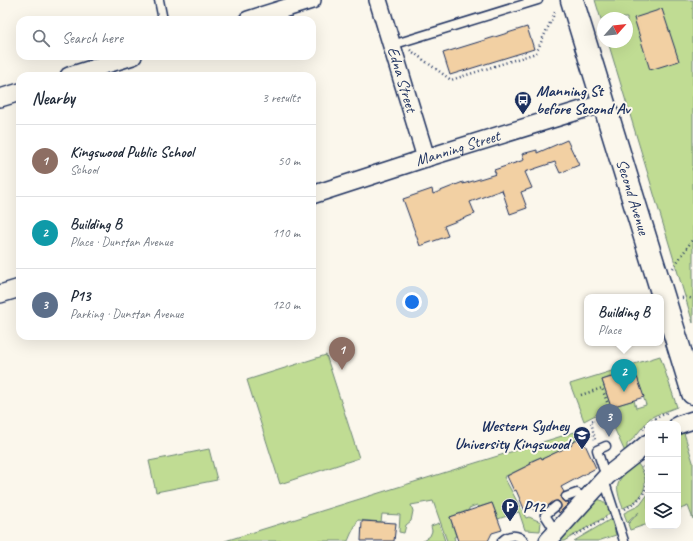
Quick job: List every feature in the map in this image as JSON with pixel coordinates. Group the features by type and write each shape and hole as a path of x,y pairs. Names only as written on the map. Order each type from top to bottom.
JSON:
{"street":[{"path":"261,16 312,0"},
{"name":"Edna Street","path":"378,0 397,42 426,158"},
{"name":"Second Avenue","path":"565,4 604,103 663,294"},
{"path":"82,72 120,60"},
{"path":"0,98 16,93"},
{"name":"Manning Street","path":"316,193 604,103"},
{"path":"0,294 16,289"},
{"name":"Second Avenue","path":"664,299 693,393"},
{"path":"674,418 693,420"},
{"path":"552,537 606,478 635,454 644,437"}],"lane":[{"path":"159,0 162,16"},
{"path":"397,42 538,0"},
{"path":"606,446 597,450 624,541"},
{"path":"566,497 577,493 586,499"},
{"path":"552,537 545,516 556,506"},
{"path":"502,541 512,535 519,537 524,541"}],"path":[{"path":"397,42 451,80 536,53 565,4"},
{"path":"673,268 693,239"},
{"path":"682,298 686,297 693,299"},
{"path":"581,395 602,388 611,413 591,422 597,450"},
{"path":"644,437 653,418 674,418"},
{"path":"622,510 636,502 646,490 646,477 641,464"},
{"path":"572,538 608,517"}],"green space":[{"path":"595,0 693,0 693,323 610,48 633,48 633,12 599,12"},
{"path":"326,355 359,458 280,484 247,380"},
{"path":"660,356 677,407 645,421 645,424 627,444 627,451 625,452 608,411 601,412 584,421 570,384","holes":["610,377 612,385 637,377 646,405 636,408 634,400 611,407 602,380"]},
{"path":"578,431 582,438 571,443 569,442 567,444 568,447 542,459 541,457 531,461 531,464 504,477 526,518 529,517 541,522 540,531 525,530 519,512 498,519 492,503 479,507 477,505 469,508 469,510 450,517 456,536 454,537 455,541 447,541 433,501 411,505 413,511 411,521 406,525 404,533 399,532 400,515 382,514 381,522 358,520 348,541 225,541"},
{"path":"684,433 693,462 693,519 688,506 681,509 681,434"},
{"path":"209,449 217,480 156,492 149,461"},
{"path":"637,463 645,478 645,484 639,498 632,504 623,508 619,498 618,483 623,475"},
{"path":"645,498 645,525 630,530 628,524 639,512 627,523 624,513 640,505"},
{"path":"597,499 607,506 610,514 564,541 559,541"},
{"path":"611,519 616,535 598,541 574,541"},
{"path":"439,523 445,541 423,541 430,536 432,531 431,526"}],"building":[{"path":"662,9 679,61 650,70 634,18"},
{"path":"527,27 534,49 450,75 443,53"},
{"path":"567,140 579,165 560,173 555,162 525,172 532,188 521,192 527,208 510,214 502,190 470,202 475,214 444,226 448,236 420,246 403,199 432,189 433,194 463,182 463,184 496,174 494,170 524,160 522,154 537,150 537,153"},
{"path":"632,367 635,378 637,377 644,397 611,407 602,380 618,375 617,372"},
{"path":"582,438 596,468 561,487 564,492 561,499 569,503 559,513 558,511 561,508 561,505 558,501 553,502 545,508 535,512 533,508 525,511 516,490 514,491 507,476 531,464 530,462 541,457 542,459 572,445 571,443"},
{"path":"492,503 502,530 492,533 488,541 458,541 450,517"},
{"path":"362,521 396,523 394,541 361,541"}],"place":[{"name":"Manning St before Second Av","path":"523,115"},
{"name":"Kingswood Public School","path":"342,370"},
{"name":"Building B","path":"624,392"},
{"name":"P13","path":"609,437"},
{"name":"Western Sydney University Kingswood","path":"582,450"},
{"name":"P12","path":"510,522"}]}
